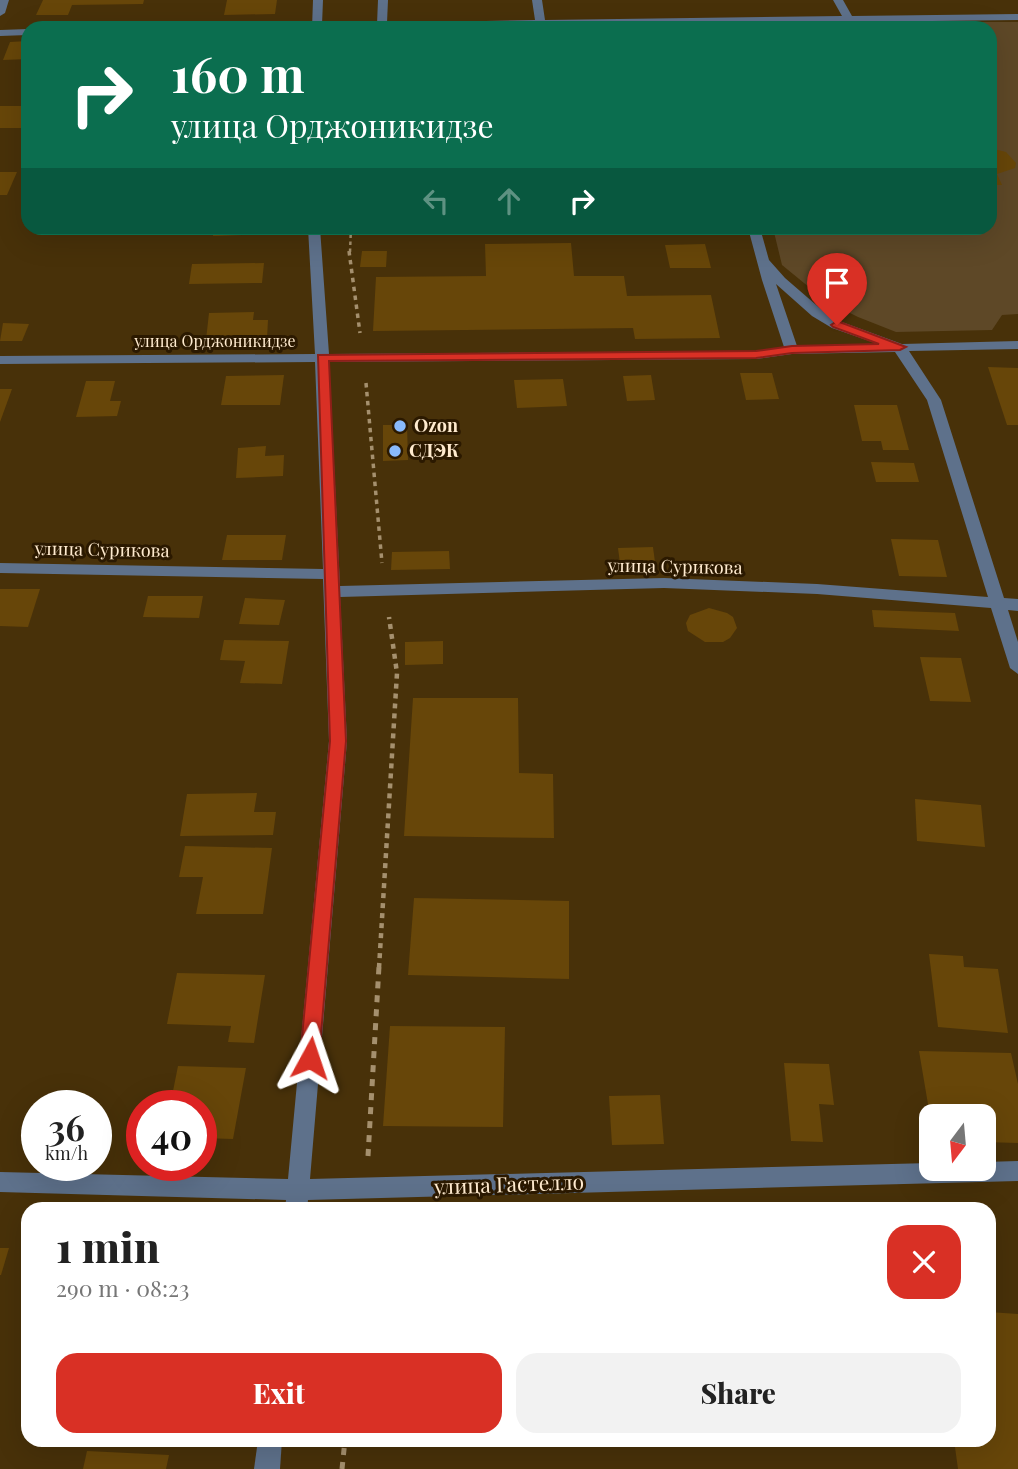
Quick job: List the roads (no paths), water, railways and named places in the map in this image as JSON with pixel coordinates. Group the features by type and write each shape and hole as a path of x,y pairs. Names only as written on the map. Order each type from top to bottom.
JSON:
{"street":[{"path":"0,13 4,0"},
{"path":"318,0 318,21"},
{"path":"382,21 383,0"},
{"path":"537,0 540,21"},
{"path":"838,0 848,18"},
{"path":"774,21 1018,17"},
{"path":"0,33 21,32"},
{"path":"297,1200 338,741 314,235"},
{"path":"756,235 792,350"},
{"path":"762,261 780,281 817,313 837,325 900,347 934,400 1018,668"},
{"name":"улица Орджоникидзе","path":"0,360 756,355 792,350 1018,345"},
{"name":"улица Сурикова","path":"0,568 330,583 385,592 664,583 817,589 1018,605"},
{"name":"улица Гастелло","path":"0,1182 297,1200 366,1189 1018,1171"},
{"path":"267,1469 269,1447"}],"place":[{"name":"Ozon","path":"400,426"},
{"name":"СДЭК","path":"395,451"}]}
